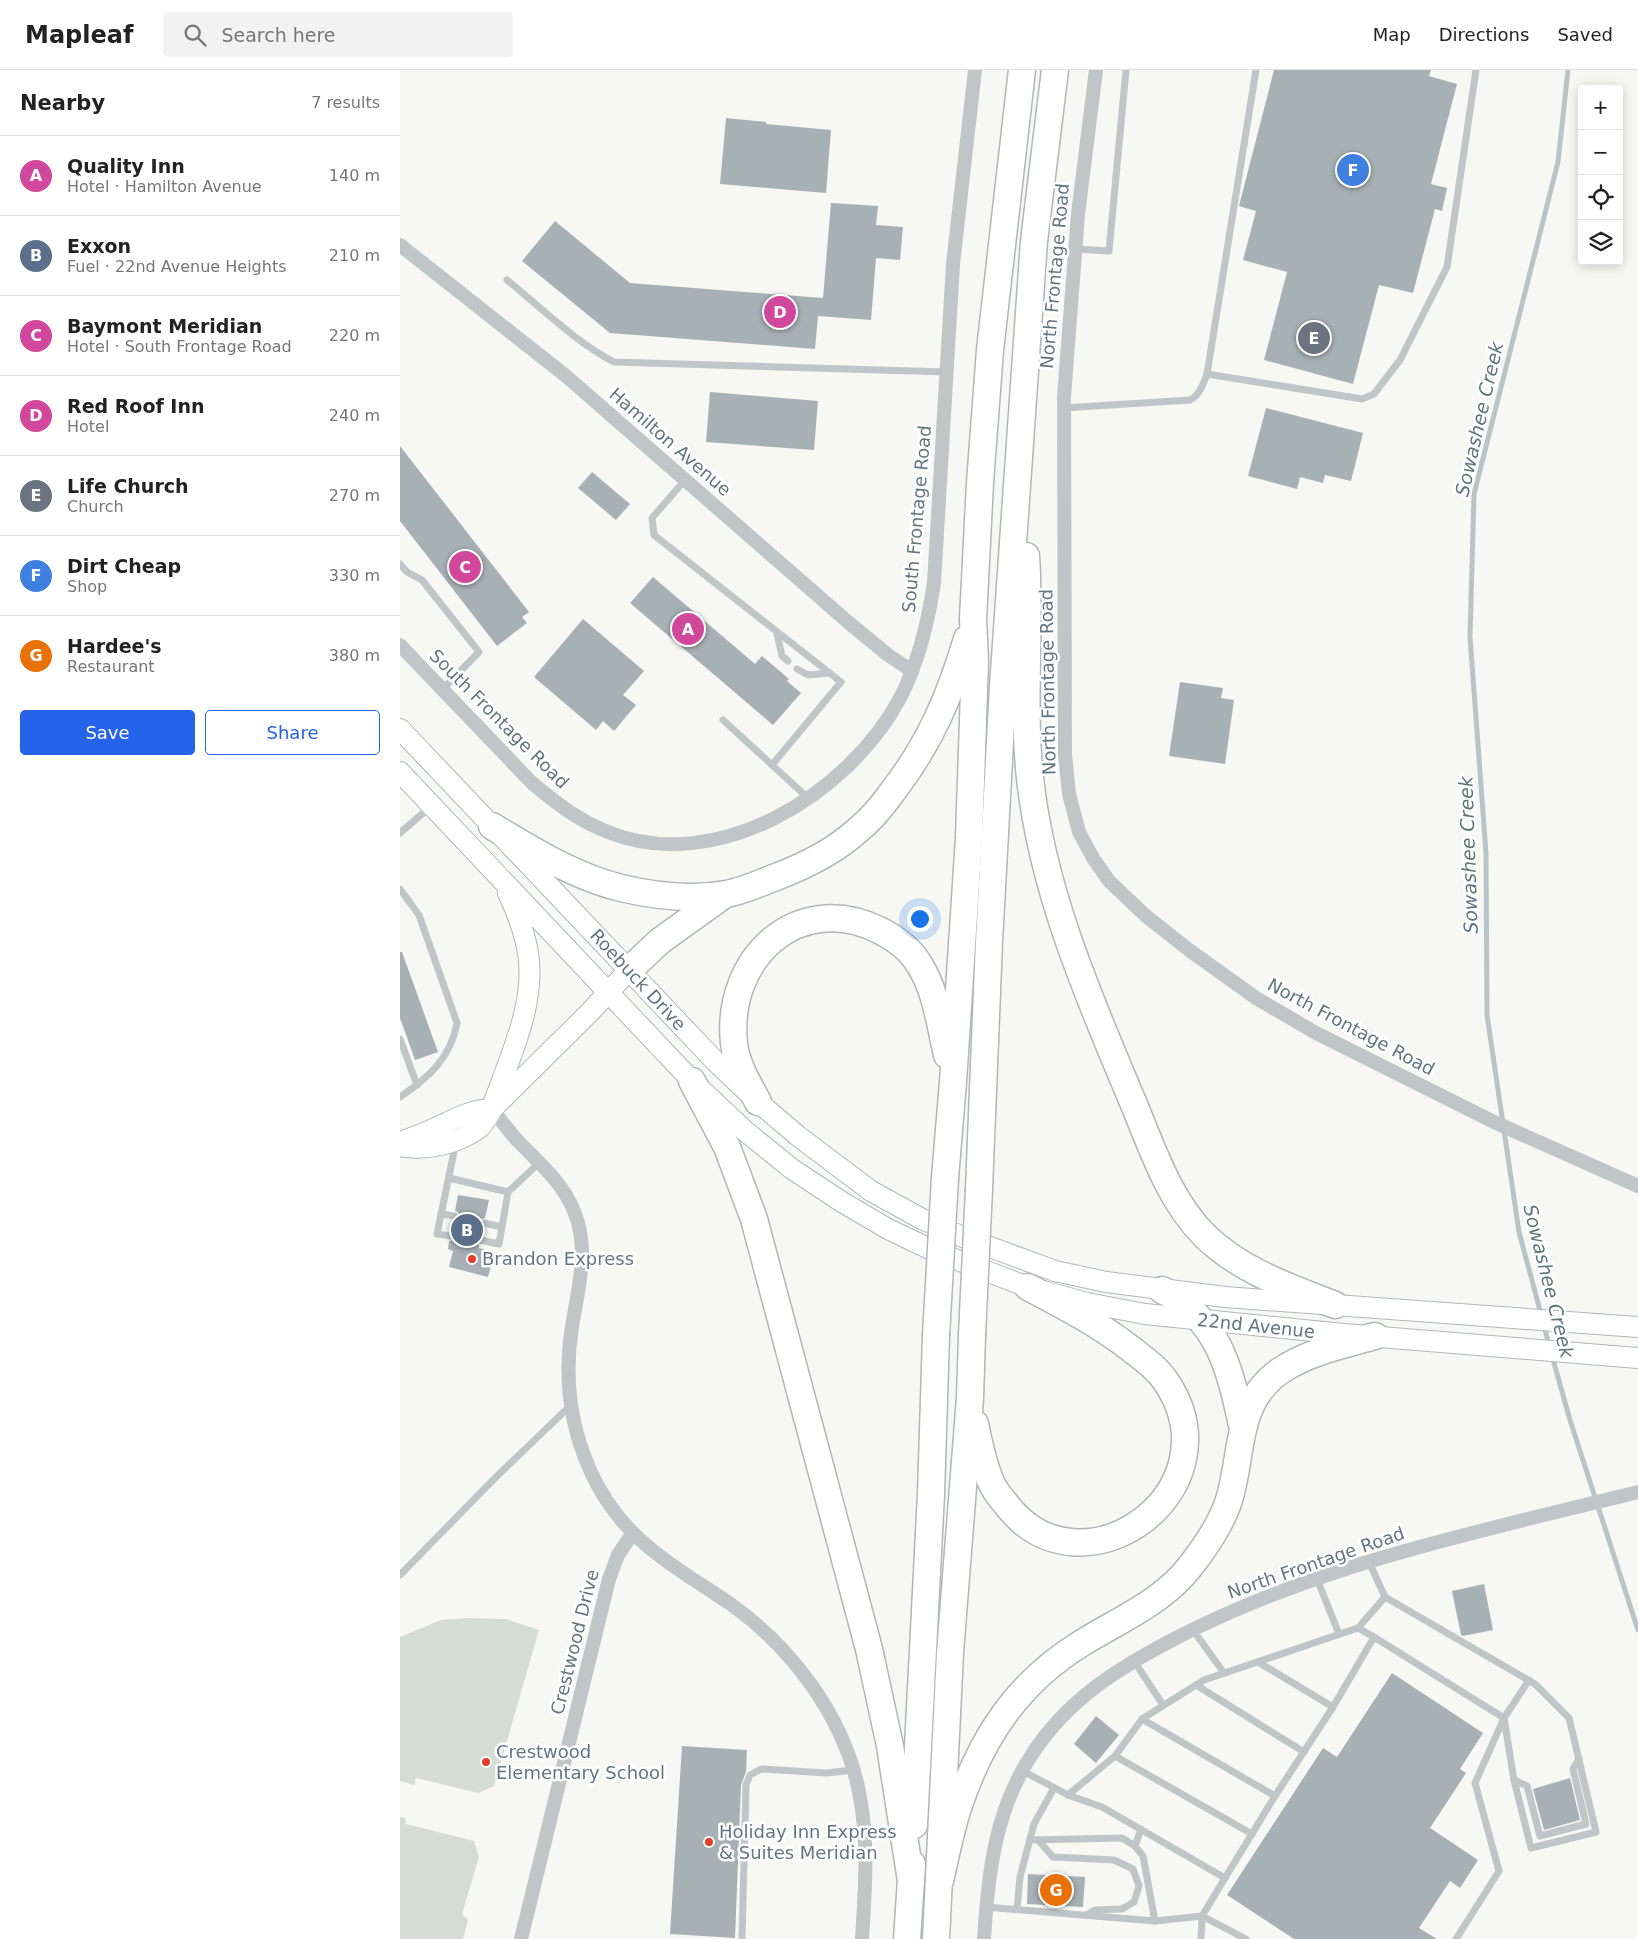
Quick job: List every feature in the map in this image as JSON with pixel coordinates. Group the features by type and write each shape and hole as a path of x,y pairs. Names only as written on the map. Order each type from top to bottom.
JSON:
{"highway":[{"path":"907,1939 931,1494 936,1336 968,838 975,661 973,619 980,483 990,350 1022,70"},
{"path":"936,1939 950,1653 970,1398 991,893 1003,687 1034,241 1055,70"},
{"path":"1020,445 1028,576 1030,777 1047,867 1059,914 1089,998 1167,1182 1186,1214 1205,1236 1230,1258 1278,1282 1334,1305"},
{"path":"492,826 532,850 585,876 619,888 653,894 691,896 727,894 758,884 813,860 858,830 878,811 903,779 931,735 951,690 973,619"},
{"path":"629,970 660,941 727,894"},
{"path":"758,1102 737,1059 734,1043 734,1008 744,974 755,957 777,936 794,927 829,918 850,920 871,926 902,944 919,963 934,999 953,1082"},
{"path":"692,1082 727,1147 754,1218 869,1649 890,1746 911,1881"},
{"path":"970,1398 979,1442 991,1482 1020,1520 1054,1538 1070,1541 1089,1541 1110,1538 1130,1530 1147,1519 1162,1504 1173,1488 1181,1469 1184,1450 1184,1426 1178,1403 1166,1382 1148,1361 1112,1335 1084,1316 1028,1287"},
{"path":"1162,1290 1190,1307 1218,1345 1230,1370 1242,1425"},
{"path":"940,1881 956,1813 966,1785 985,1744 1008,1709 1036,1676 1063,1654 1141,1610 1166,1591 1188,1569 1210,1538 1228,1504 1237,1467 1242,1425 1258,1391 1279,1371 1304,1358 1375,1336"}],"main road":[{"name":"Roebuck Drive","path":"400,729 716,1062 758,1102 843,1171 898,1207"},
{"name":"Roebuck Drive","path":"400,772 692,1082 745,1131 792,1169 888,1229"},
{"path":"400,1146 413,1148 436,1146 456,1140 478,1128 486,1120 492,1109 523,1019 530,979 527,947 523,930 503,881"},
{"path":"400,1142 432,1130 466,1113 479,1109 492,1109 629,970"},
{"name":"22nd Avenue","path":"898,1207 963,1237 1055,1271 1106,1282 1225,1297 1638,1327"},
{"name":"22nd Avenue","path":"888,1229 934,1251 1028,1287 1087,1303 1145,1314 1201,1321 1638,1358"}],"street":[{"name":"South Frontage Road","path":"400,645 532,783 579,818 609,833 667,844 701,842 729,836 758,826 787,812 850,765 878,732 899,699 912,671 929,619 934,583 953,264 975,70"},
{"name":"North Frontage Road","path":"1096,70 1075,249 1064,408 1065,754 1070,794 1079,832 1109,882 1146,916 1189,950 1256,998 1316,1033 1494,1122 1638,1186"},
{"name":"Hamilton Avenue","path":"400,245 566,376 848,622 888,655 912,671"},
{"path":"492,1109 515,1138 559,1184 569,1199 582,1237 582,1263 571,1328 568,1367 570,1406 590,1471 607,1501 632,1534 664,1561 744,1614 782,1648 804,1674 822,1702 845,1747 860,1794 864,1838 865,1879 862,1939"},
{"name":"North Frontage Road","path":"984,1939 993,1850 1000,1821 1023,1771 1048,1732 1076,1701 1110,1675 1193,1630 1243,1606 1317,1579 1369,1562 1468,1535 1638,1492"},
{"name":"Crestwood Drive","path":"521,1939 609,1579 618,1555 632,1534"}],"lane":[{"path":"1075,249 1109,251 1126,70"},
{"path":"1064,408 1190,400 1196,397 1207,374 1256,70"},
{"path":"1207,374 1362,399 1374,394 1400,360 1448,267 1476,70"},
{"path":"508,280 594,350 614,362 947,372"},
{"path":"685,480 652,518 654,535 777,634 841,682 772,765"},
{"path":"400,564 406,572 422,580 479,652 442,690"},
{"path":"777,634 782,656 788,662"},
{"path":"797,669 808,675 830,673"},
{"path":"723,720 808,798"},
{"path":"400,833 432,806"},
{"path":"400,889 419,915 457,1023 455,1037 449,1051 440,1064 417,1085 400,1097"},
{"path":"400,1040 417,1085"},
{"path":"450,1236 437,1234 456,1140"},
{"path":"480,1240 499,1244 508,1192 540,1162"},
{"path":"449,1178 508,1192"},
{"path":"441,1214 454,1216"},
{"path":"484,1223 502,1228"},
{"path":"400,1575 495,1478 570,1406"},
{"path":"1358,1628 1504,1718 1514,1780 1531,1848 1596,1832 1569,1718 1529,1680 1385,1597 1369,1562"},
{"path":"1317,1579 1339,1634"},
{"path":"1068,1795 1115,1756 1142,1719 1196,1685 1224,1673 1358,1628 1385,1597"},
{"path":"1193,1630 1224,1673"},
{"path":"1201,1939 1202,1916 1275,1796 1333,1707 1374,1637"},
{"path":"1134,1661 1163,1706"},
{"path":"1258,1662 1333,1707"},
{"path":"1456,1939 1498,1871 1475,1783 1504,1718 1529,1680"},
{"path":"1196,1685 1304,1752"},
{"path":"1142,1719 1275,1796"},
{"path":"1115,1756 1252,1834"},
{"path":"1514,1780 1526,1786 1540,1836 1586,1824 1573,1769 1578,1759"},
{"path":"742,1939 746,1785 750,1775 760,1769 827,1773 853,1770"},
{"path":"1023,1771 1068,1795 1102,1807 1225,1878"},
{"path":"1017,1909 1020,1877 1034,1840 1034,1824 1054,1788"},
{"path":"1135,1846 1141,1829"},
{"path":"1034,1840 1122,1838 1135,1846 1143,1856 1154,1921"},
{"path":"1034,1840 1053,1857 1114,1860 1133,1869 1138,1886 1134,1902 1122,1910 1095,1910 1086,1915"},
{"path":"986,1908 1154,1921 1202,1916 1246,1939"}],"shaded area":[{"path":"468,1618 506,1619 539,1630 494,1786 478,1793 416,1778 414,1785 400,1781 400,1637 441,1620"},
{"path":"400,1817 405,1818 406,1824 474,1841 479,1857 462,1914 468,1920 463,1939 400,1939"}],"building":[{"path":"1274,70 1431,70 1429,76 1457,84 1431,184 1447,188 1442,211 1435,209 1413,293 1379,285 1353,384 1264,360 1287,272 1243,260 1256,211 1239,206"},
{"path":"726,118 831,130 826,193 720,184"},
{"path":"831,203 878,206 876,225 903,227 900,260 876,258 871,320 818,316 815,349 610,333 522,261 555,221 630,283 823,298"},
{"path":"710,392 818,401 814,450 706,442"},
{"path":"1266,408 1363,433 1351,481 1325,475 1323,483 1300,477 1297,489 1248,476"},
{"path":"400,446 529,612 522,617 527,623 497,646 400,521"},
{"path":"592,472 630,504 616,520 578,488"},
{"path":"653,577 755,664 762,656 789,679 787,681 801,693 773,725 630,603"},
{"path":"583,619 644,671 623,695 636,705 614,731 603,721 596,730 534,677"},
{"path":"1180,682 1223,688 1221,698 1234,700 1225,764 1169,756"},
{"path":"400,952 402,952 438,1052 415,1060 400,1018"},
{"path":"458,1195 489,1200 485,1218 480,1219 479,1222 480,1227 483,1228 482,1235 476,1236 475,1239 479,1248 495,1252 488,1277 449,1267 453,1251 448,1249 449,1241 454,1240 455,1236 451,1231 453,1221 458,1220 459,1216 458,1212 455,1211"},
{"path":"1484,1584 1493,1630 1463,1636 1461,1635 1452,1591"},
{"path":"1392,1673 1483,1733 1460,1769 1466,1773 1430,1828 1478,1860 1460,1888 1450,1881 1419,1928 1437,1939 1294,1939 1227,1895 1323,1748 1337,1757"},
{"path":"1096,1716 1119,1735 1096,1763 1074,1744"},
{"name":"Holiday Inn Express & Suites Meridian","path":"682,1746 747,1750 746,1772 741,1785 735,1938 670,1934"},
{"path":"1570,1778 1580,1820 1544,1830 1533,1789"},
{"path":"1028,1874 1085,1877 1083,1907 1027,1904"}],"waterway":[{"name":"Sowashee Creek","path":"1541,1314 1519,1232 1487,1015 1486,853 1470,637 1474,494 1558,162 1568,70"},
{"name":"Sowashee Creek","path":"1544,1325 1549,1346"},
{"name":"Sowashee Creek","path":"1552,1356 1570,1420 1638,1630"}],"place":[{"name":"Dirt Cheap","path":"1353,170"},
{"name":"Red Roof Inn","path":"780,312"},
{"name":"Life Church","path":"1314,338"},
{"name":"Baymont Meridian","path":"465,567"},
{"name":"Quality Inn","path":"688,629"},
{"name":"Exxon","path":"467,1230"},
{"name":"Brandon Express","path":"472,1259"},
{"name":"Crestwood Elementary School","path":"486,1762"},
{"name":"Holiday Inn Express & Suites Meridian","path":"709,1842"},
{"name":"Hardee's","path":"1056,1890"}]}
